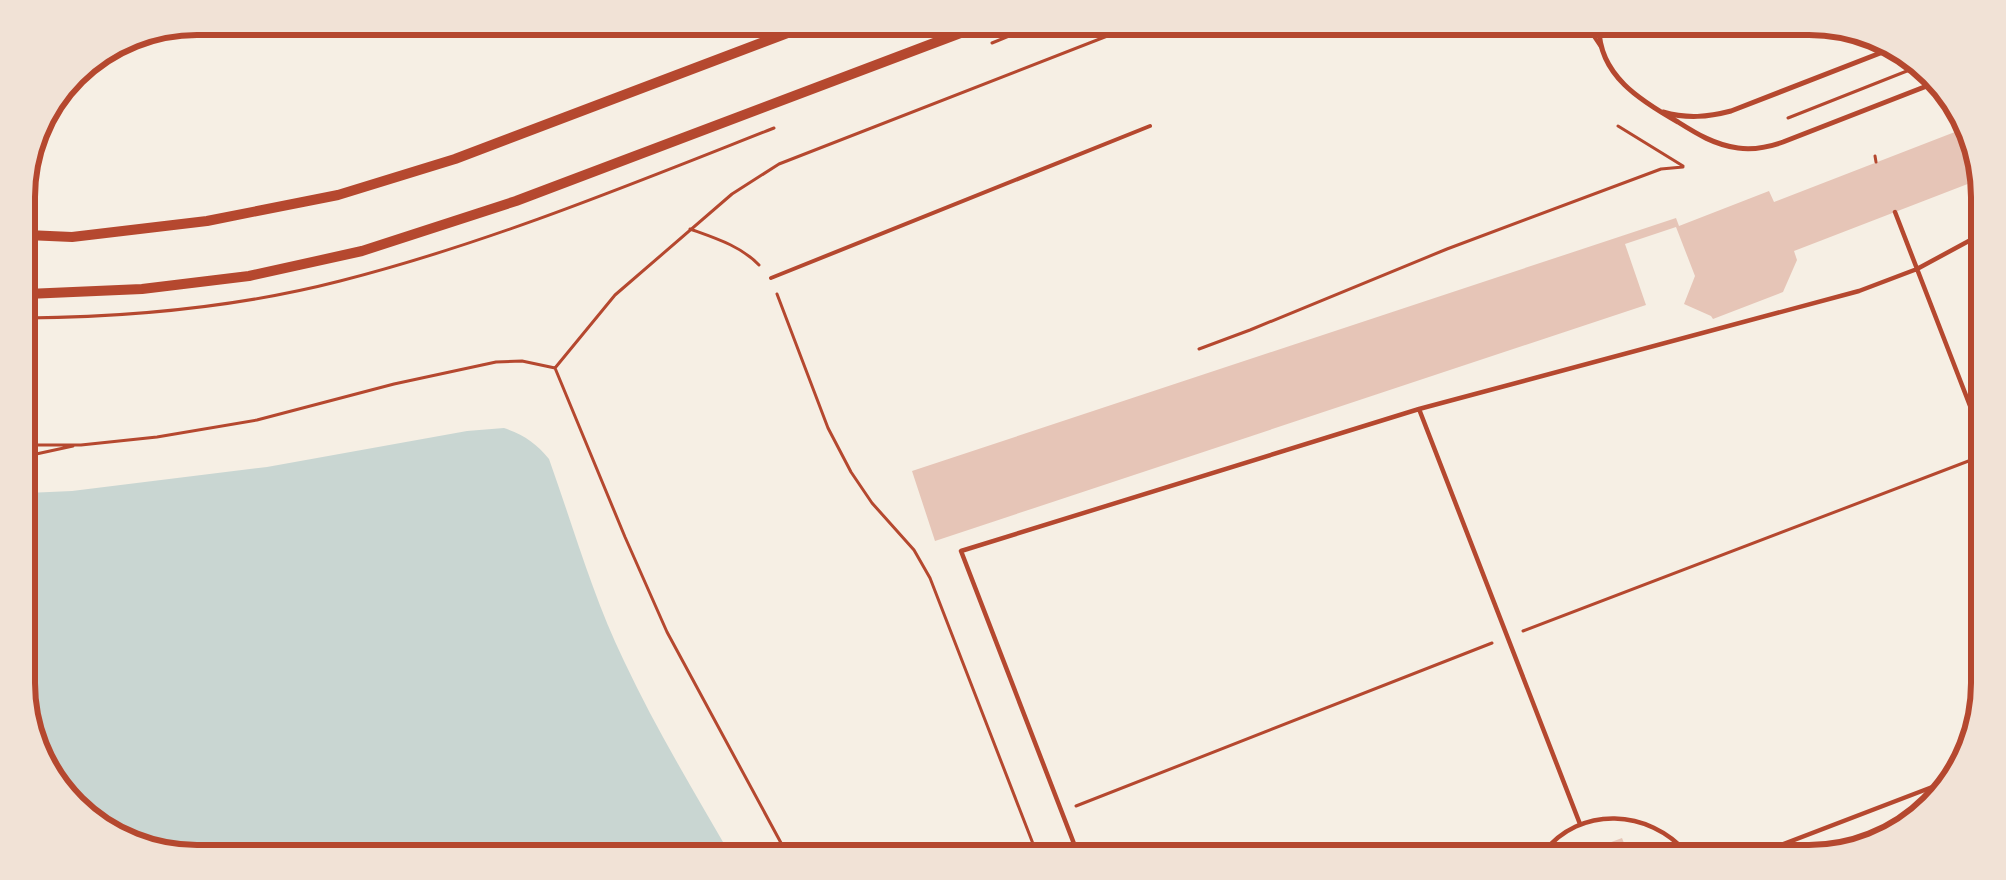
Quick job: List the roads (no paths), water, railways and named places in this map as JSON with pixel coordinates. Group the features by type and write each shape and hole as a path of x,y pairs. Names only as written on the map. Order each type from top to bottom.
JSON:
{"main road":[{"path":"35,235 72,237 207,221 338,195 455,159 782,35"},
{"path":"35,294 142,290 249,276 362,251 516,201 955,35"}],"street":[{"path":"1601,35 1604,52 1614,72 1623,84 1645,103 1718,143 1739,148 1762,148 1783,142 1927,86"},
{"path":"1645,103 1665,113 1687,117 1709,117 1731,111 1881,53"},
{"path":"1895,212 1971,407"},
{"path":"1075,845 961,551 1419,409 1858,291 1917,269 1971,240"},
{"path":"1419,409 1580,824"},
{"path":"1781,845 1934,786"},
{"path":"1552,845 1563,834 1580,824 1622,818 1642,822 1661,830 1680,845"}],"lane":[{"path":"1593,35 1604,52"},
{"path":"771,278 1150,126"}]}
